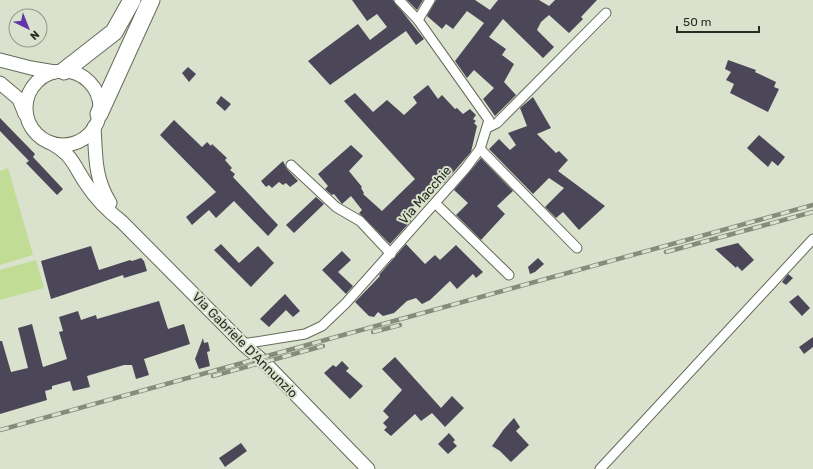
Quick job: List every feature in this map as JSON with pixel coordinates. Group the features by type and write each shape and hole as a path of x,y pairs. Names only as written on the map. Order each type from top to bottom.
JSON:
{"highway":[{"path":"60,71 114,32 132,0"},
{"path":"97,120 149,4"}],"street":[{"path":"399,0 418,20 489,120 487,128"},
{"path":"418,20 430,0"},
{"path":"487,128 497,123 606,14"},
{"path":"0,60 31,68 78,74 90,83 98,95 96,167 102,190 122,222"},
{"path":"27,117 26,105 29,94 35,84 44,76 60,71"},
{"path":"0,83 18,99 32,128 40,137 65,151 93,194 109,212 122,222"},
{"path":"51,143 63,145 76,142 86,136 97,120"},
{"name":"Via Macchie","path":"243,344 305,334 322,326 346,303 436,203 480,149 487,128"},
{"path":"480,149 577,248"},
{"path":"291,165 336,207 360,221 391,254"},
{"path":"436,203 509,275"},
{"name":"Via Gabriele D'Annunzio","path":"122,222 243,344 264,362 368,469"},
{"path":"600,469 813,239"}],"green space":[{"path":"8,168 33,255 0,265 0,171"},
{"path":"36,260 44,288 0,300 0,270"}],"building":[{"path":"352,0 393,0 424,39 416,45 406,31 330,85 308,61 358,24 370,40 387,27 377,14 367,21"},
{"path":"407,0 423,0 417,10"},
{"path":"436,0 475,0 490,10 498,0 539,0 549,6 555,0 597,0 581,17 583,19 569,33 549,15 541,22 537,30 554,47 543,58 503,19 489,37 506,49 502,55 514,64 504,82 516,95 495,116 483,99 494,88 474,70 467,78 455,61 484,23 467,11 453,29 446,24 442,29 427,16"},
{"path":"728,60 756,70 755,72 776,82 774,87 779,89 768,112 730,93 734,84 726,80 731,72 725,69"},
{"path":"188,67 196,74 189,82 182,73"},
{"path":"428,85 438,99 442,95 455,109 457,108 463,114 470,109 476,115 473,119 476,121 474,123 477,126 471,152 444,183 440,179 405,215 411,221 390,244 359,213 362,210 351,196 342,204 334,194 332,195 325,189 328,186 318,174 351,145 363,156 349,171 362,187 363,194 382,211 415,179 344,101 355,93 373,112 387,100 404,115 417,103 413,97"},
{"path":"221,96 231,104 225,111 216,103"},
{"path":"533,97 551,128 537,134 556,153 559,151 568,160 558,171 605,206 579,230 563,212 556,218 545,207 564,188 549,178 533,194 489,149 499,139 510,150 516,145 508,133 527,126 520,108"},
{"path":"0,118 35,154 33,157 63,189 57,195 26,163 29,161 0,131"},
{"path":"174,120 202,147 207,142 211,146 212,144 227,158 225,160 232,168 230,170 235,174 233,177 278,225 268,236 234,201 216,218 209,210 192,225 186,217 216,192 160,135"},
{"path":"759,135 785,157 778,166 772,161 768,167 747,148"},
{"path":"481,158 513,191 497,206 505,214 481,240 456,215 468,203 454,190"},
{"path":"283,161 287,169 298,181 290,187 286,183 283,185 279,182 272,188 269,185 266,187 261,181"},
{"path":"316,197 324,204 294,233 286,225"},
{"path":"738,243 754,260 742,271 737,266 736,268 715,249"},
{"path":"221,244 239,263 258,246 274,263 251,287 214,250"},
{"path":"406,244 425,264 435,255 440,260 456,245 483,272 476,278 473,274 457,289 450,281 430,300 422,304 416,298 407,301 394,313 383,316 378,312 374,317 369,316 355,302 380,276 379,275"},
{"path":"91,246 99,270 141,258 144,261 147,271 124,278 123,275 51,299 41,261"},
{"path":"342,251 351,260 338,272 353,286 346,294 322,270"},
{"path":"538,258 544,264 535,272 530,274 528,267"},
{"path":"788,274 793,278 786,285 782,282"},
{"path":"285,294 300,311 293,317 286,310 269,327 260,319"},
{"path":"798,295 810,308 802,316 789,302"},
{"path":"159,301 168,329 184,324 190,344 144,359 149,375 136,379 132,365 124,365 87,376 90,387 73,391 70,381 52,386 52,389 45,391 47,400 0,414 0,341 2,341 11,372 28,368 18,328 32,324 43,367 67,359 59,332 63,331 59,317 78,311 81,320 96,315 97,319"},
{"path":"813,337 813,347 804,354 799,347"},
{"path":"203,338 204,343 208,342 210,351 207,352 210,366 199,369 195,359"},
{"path":"395,357 441,408 452,396 464,408 445,427 432,413 421,421 415,414 391,436 384,430 387,427 383,423 389,417 383,411 402,390 382,369"},
{"path":"342,361 349,368 346,371 363,386 350,399 324,373 333,365 336,367"},
{"path":"514,418 520,427 516,431 529,445 511,462 500,451 492,446"},
{"path":"449,433 455,440 453,442 457,446 448,454 438,444"},
{"path":"241,443 247,451 225,467 219,458"}],"railway":[{"path":"0,430 813,205"},
{"path":"666,252 813,212"},
{"path":"373,332 400,325"},
{"path":"213,376 323,346"}]}
